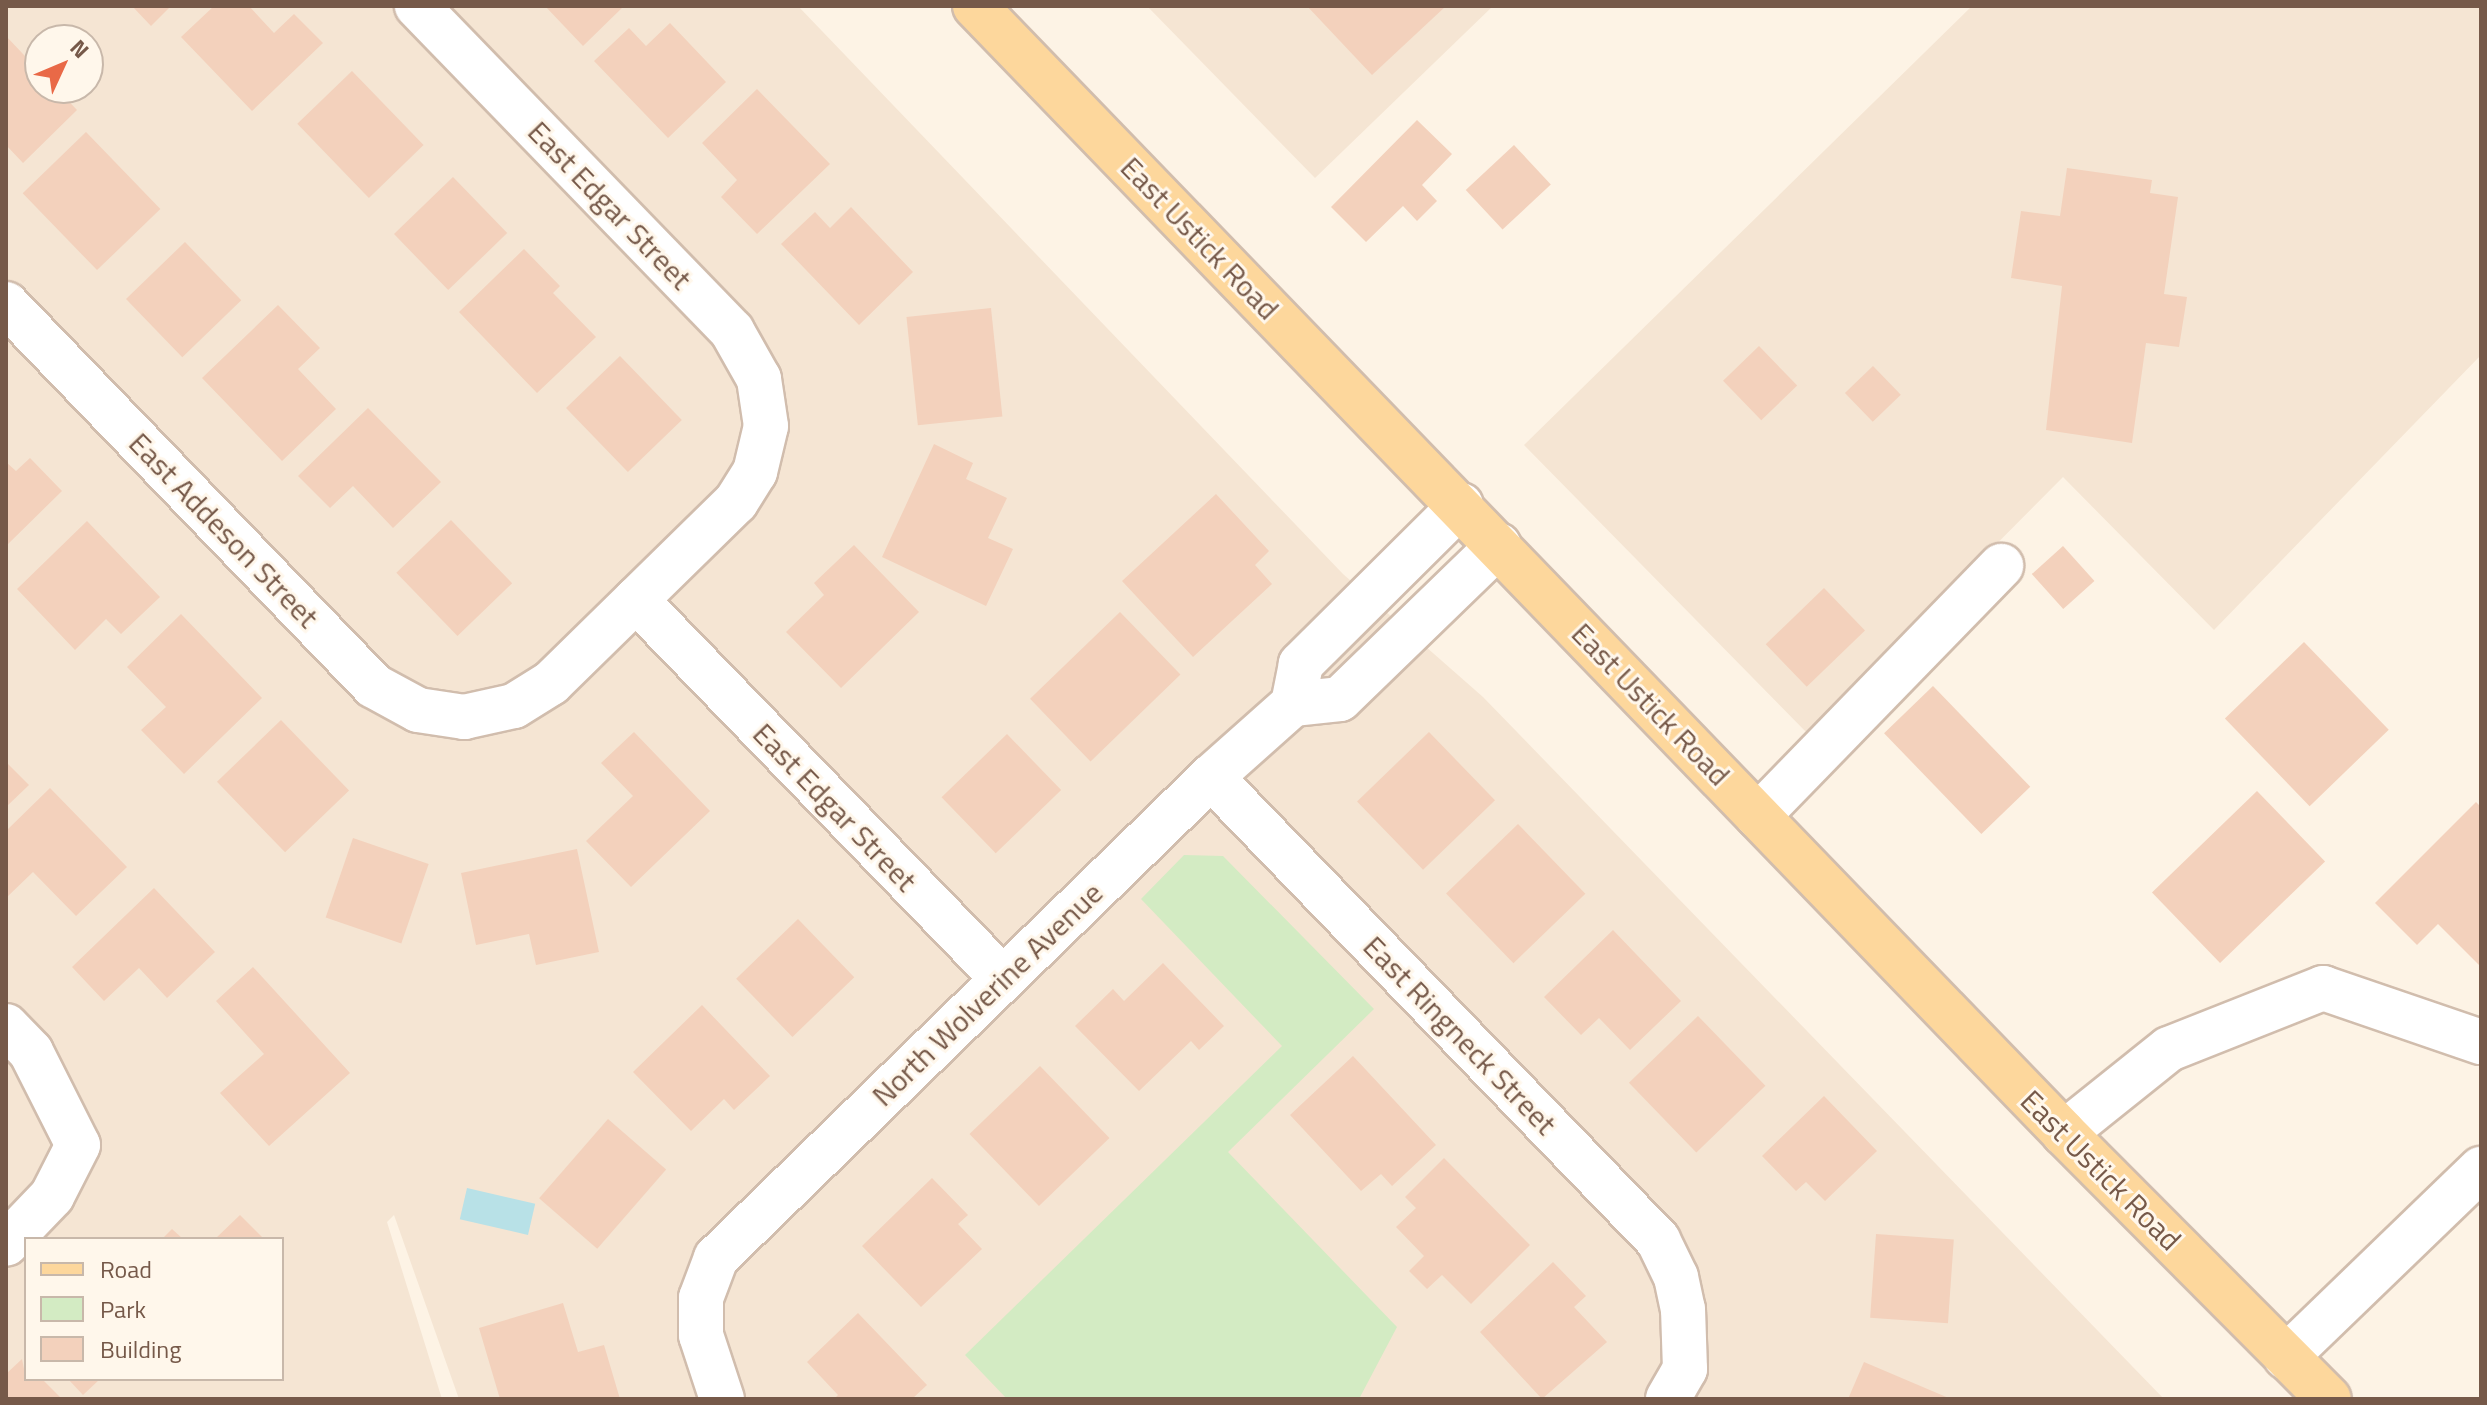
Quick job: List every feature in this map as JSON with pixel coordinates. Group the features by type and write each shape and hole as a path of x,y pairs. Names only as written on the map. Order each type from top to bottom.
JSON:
{"main road":[{"name":"East Ustick Road","path":"975,6 1461,505 2064,1133 2329,1399"}],"street":[{"name":"East Edgar Street","path":"417,6 732,331 759,379 766,426 755,472 736,502 636,600 1002,978"},
{"name":"East Addeson Street","path":"6,304 374,686 418,710 464,717 514,706 551,683 636,600"},
{"path":"1461,505 1301,664 1293,704 1340,699 1499,545"},
{"path":"1758,816 2001,566"},
{"name":"North Wolverine Avenue","path":"722,1399 701,1335 701,1298 716,1258 1211,777 1293,704"},
{"name":"East Ringneck Street","path":"1211,777 1658,1240 1676,1277 1683,1309 1685,1369 1668,1399"},
{"path":"2064,1133 2169,1049 2323,988 2481,1042"},
{"path":"6,1026 31,1052 58,1096 78,1145 52,1196 6,1244"},
{"path":"2286,1357 2481,1169"}],"shaded area":[{"path":"6,6 798,6 1343,574 1483,697 2164,1399 459,1399 394,1215 387,1222 442,1399 6,1399"},
{"path":"1147,6 1493,6 1315,178"},
{"path":"1972,6 2481,6 2481,355 2214,630 2063,477 1808,734 1524,445"}],"green space":[{"path":"1184,855 1223,856 1374,1009 1228,1152 1397,1327 1359,1399 1007,1399 965,1355 1282,1046 1141,899"}],"water":[{"path":"467,1188 535,1204 528,1235 460,1219"}],"building":[{"path":"132,6 171,6 151,26"},
{"path":"214,6 249,6 274,33 294,14 323,43 252,111 181,37"},
{"path":"545,6 624,6 583,46"},
{"path":"1307,6 1446,6 1372,75"},
{"path":"670,23 726,82 668,138 594,61 629,28 646,46"},
{"path":"6,36 24,55 24,104 71,104 77,110 23,163 6,145"},
{"path":"352,71 424,145 369,198 297,124"},
{"path":"757,89 830,164 757,234 721,197 737,180 702,143"},
{"path":"1417,120 1452,154 1422,185 1437,201 1417,221 1403,206 1366,242 1331,207"},
{"path":"86,132 160,209 97,270 23,193"},
{"path":"1514,145 1551,184 1503,230 1466,190"},
{"path":"2067,168 2152,180 2150,193 2178,197 2164,294 2187,297 2179,347 2146,343 2132,443 2046,430 2062,286 2011,278 2021,211 2060,216"},
{"path":"453,177 507,233 448,290 394,234"},
{"path":"851,207 913,272 859,325 781,244 815,212 830,228"},
{"path":"185,242 241,300 182,357 126,299"},
{"path":"524,249 560,286 553,293 596,337 537,393 459,312"},
{"path":"278,305 320,348 298,369 336,409 282,461 202,378"},
{"path":"991,308 1002,416 918,425 906,317"},
{"path":"1759,346 1797,386 1761,420 1723,381"},
{"path":"620,356 682,420 628,472 566,408"},
{"path":"1873,366 1901,395 1873,422 1845,393"},
{"path":"368,408 441,482 393,528 353,486 330,508 298,476"},
{"path":"934,444 973,463 966,479 1007,498 988,538 1013,549 986,606 882,557"},
{"path":"30,458 62,491 6,546 6,462 16,471"},
{"path":"1216,494 1269,551 1255,565 1272,584 1193,657 1122,581"},
{"path":"451,520 512,583 457,636 396,573"},
{"path":"87,521 160,597 121,634 106,619 75,650 17,589"},
{"path":"854,545 919,612 841,688 786,632 824,595 814,583"},
{"path":"2063,546 2094,581 2063,609 2032,574"},
{"path":"1824,588 1865,630 1807,687 1766,644"},
{"path":"1120,612 1180,675 1091,761 1030,699"},
{"path":"181,614 262,698 184,774 141,730 166,707 127,667"},
{"path":"2304,642 2389,730 2310,806 2225,718"},
{"path":"1933,686 2030,787 1981,834 1884,733"},
{"path":"281,720 349,790 285,852 217,782"},
{"path":"634,732 710,811 631,887 586,841 633,796 601,763"},
{"path":"1429,732 1495,800 1423,870 1357,801"},
{"path":"1007,734 1061,790 996,853 942,797"},
{"path":"6,762 29,785 6,807"},
{"path":"50,788 127,867 76,916 33,872 6,898 6,831"},
{"path":"2257,791 2325,861 2220,963 2152,892"},
{"path":"2476,802 2481,807 2481,967 2438,924 2417,945 2375,903"},
{"path":"1518,824 1585,894 1513,963 1446,893"},
{"path":"353,838 429,864 401,943 326,917"},
{"path":"577,849 599,952 536,965 529,934 476,945 461,873"},
{"path":"154,888 215,952 167,998 139,968 104,1001 72,967"},
{"path":"798,919 854,977 792,1037 736,979"},
{"path":"1613,930 1681,1001 1630,1050 1599,1018 1581,1035 1544,997"},
{"path":"1163,963 1224,1026 1199,1050 1191,1041 1139,1091 1075,1026 1113,989 1124,1001"},
{"path":"253,967 350,1073 269,1146 220,1093 264,1054 216,1001"},
{"path":"702,1005 770,1076 734,1110 724,1099 691,1131 633,1072"},
{"path":"1698,1016 1765,1086 1696,1152 1629,1083"},
{"path":"1353,1056 1436,1145 1392,1186 1381,1174 1361,1191 1290,1115"},
{"path":"1040,1066 1109,1138 1039,1206 970,1134"},
{"path":"1824,1096 1877,1151 1825,1201 1806,1182 1796,1191 1762,1156"},
{"path":"608,1119 666,1170 597,1249 539,1198"},
{"path":"1444,1158 1530,1245 1471,1304 1442,1275 1427,1289 1409,1271 1424,1256 1396,1227 1416,1208 1405,1197"},
{"path":"932,1178 968,1215 958,1224 982,1249 921,1307 862,1246"},
{"path":"240,1215 262,1237 217,1237"},
{"path":"172,1229 181,1237 164,1237"},
{"path":"1876,1234 1954,1239 1948,1323 1870,1318"},
{"path":"1553,1262 1586,1296 1574,1307 1607,1342 1542,1399 1480,1332"},
{"path":"563,1303 578,1352 604,1345 620,1399 500,1399 479,1328"},
{"path":"858,1313 927,1385 912,1399 834,1399 838,1395 807,1362"},
{"path":"22,1359 24,1381 44,1381 62,1399 6,1399 6,1374"},
{"path":"1864,1362 1951,1399 1848,1399"},
{"path":"70,1381 98,1381 83,1395"}]}
